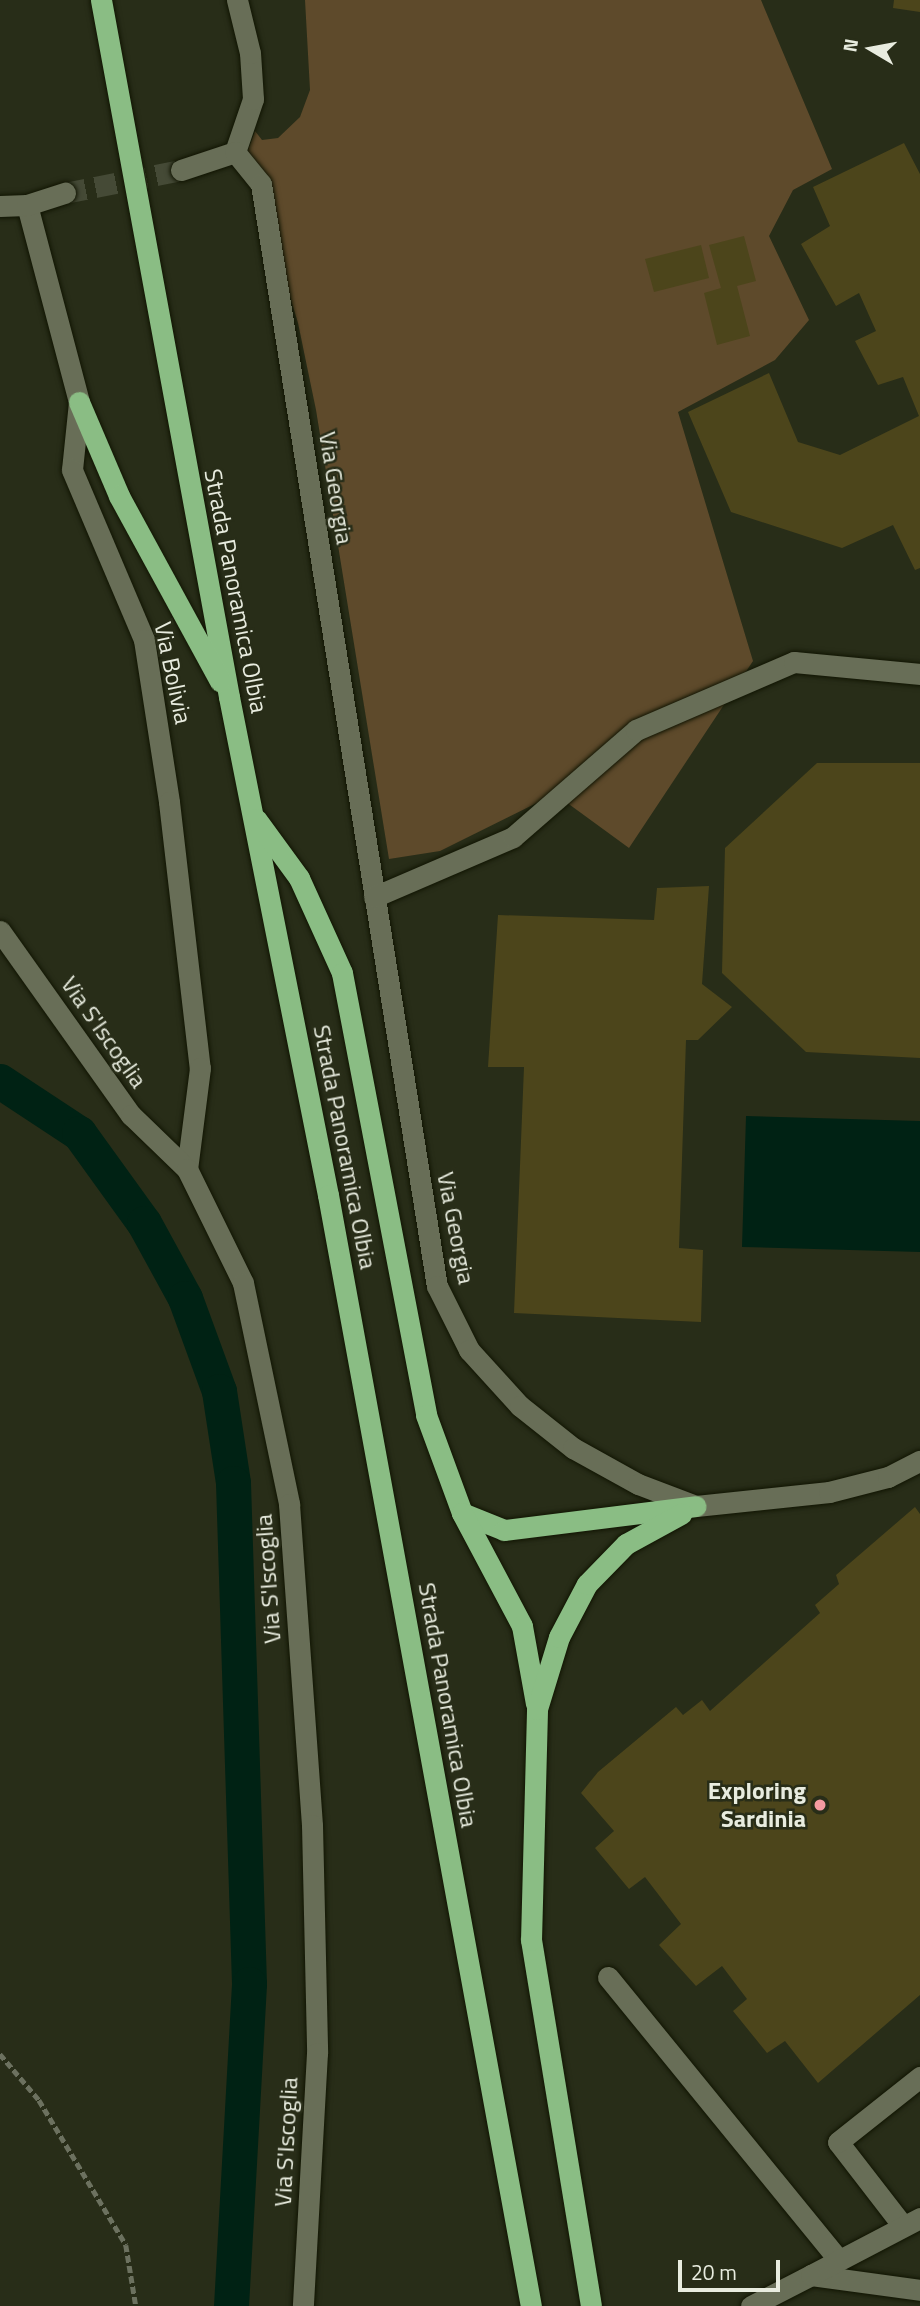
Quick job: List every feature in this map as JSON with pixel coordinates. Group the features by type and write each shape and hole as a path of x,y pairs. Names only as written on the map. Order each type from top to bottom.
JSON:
{"highway":[{"name":"Strada Panoramica Olbia","path":"101,0 251,813 328,1195 531,2306"},
{"path":"79,402 120,496 229,697"},
{"path":"251,813 299,878 342,973 426,1415 462,1513 522,1626 537,1709 531,1940 591,2306"},
{"path":"462,1513 504,1530 695,1506"},
{"path":"537,1709 559,1637 587,1584 626,1544 695,1506"}],"street":[{"path":"181,170 235,152 253,99 250,53 237,0"},
{"name":"Via Georgia","path":"235,152 261,184 437,1286 469,1350 520,1406 573,1448 638,1484 695,1506 829,1492 888,1477 920,1461"},
{"path":"0,206 27,205 65,193"},
{"name":"Via Bolivia","path":"27,205 79,402 72,470 144,640 169,802 200,1068 187,1169"},
{"path":"374,897 513,837 636,730 794,662 920,674"},
{"name":"Via S'Iscoglia","path":"0,931 131,1115 187,1169 243,1283 289,1504 312,1825 317,2053 303,2306"},
{"path":"608,1977 839,2260"},
{"path":"751,2306 912,2222 838,2143 920,2077"},
{"path":"811,2275 920,2290"}],"path":[{"path":"0,2054 39,2100 126,2245 136,2306"}],"shaded area":[{"path":"305,0 761,0 832,169 793,190 769,236 809,320 775,360 678,412 753,661 629,848 555,794 440,851 389,859 316,410 298,323 258,191 243,164 255,131 262,140 278,138 300,117 310,90"},
{"path":"746,1116 920,1121 920,1252 742,1247"}],"building":[{"path":"894,0 920,0 920,12 893,8"},
{"path":"904,143 920,174 920,568 915,570 893,525 842,548 731,512 688,412 769,373 798,442 840,455 919,416 903,377 878,385 855,341 876,331 859,293 836,306 801,244 830,226 813,187"},
{"path":"744,236 756,281 737,286 750,336 717,345 704,293 721,288 709,245"},
{"path":"701,245 709,278 654,292 645,259"},
{"path":"817,763 920,763 920,1058 806,1052 722,973 725,848"},
{"path":"709,886 702,984 732,1007 698,1040 686,1040 679,1248 703,1250 701,1322 514,1313 524,1067 488,1067 498,915 654,920 657,888"},
{"path":"915,1507 920,1514 920,1995 818,2083 785,2041 767,2053 733,2011 747,1999 722,1966 696,1986 659,1945 681,1924 645,1877 629,1889 595,1848 614,1831 581,1793 598,1772 676,1707 683,1715 702,1700 710,1711 820,1613 815,1605 839,1584 836,1575"}],"waterway":[{"path":"0,1081 79,1133 144,1223 185,1298 219,1391 233,1483 249,1984 231,2306"}],"tunnel":[{"path":"65,193 181,170"}],"place":[{"name":"Exploring Sardinia","path":"820,1805"}]}
